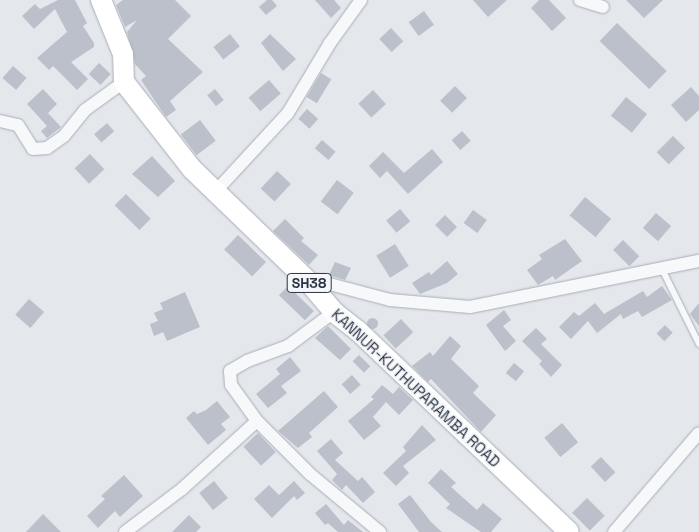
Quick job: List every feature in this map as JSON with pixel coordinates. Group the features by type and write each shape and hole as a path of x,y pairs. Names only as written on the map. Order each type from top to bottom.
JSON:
{"main road":[{"path":"101,0 123,54 124,82"},
{"name":"KANNUR-KUTHUPARAMBA ROAD","path":"124,82 192,169 305,278 334,312 569,532"}],"street":[{"path":"216,191 288,113 330,43 361,0"},
{"path":"580,0 603,7"},
{"path":"0,121 18,125 33,149 47,148 64,136 85,110 124,82"},
{"path":"305,278 390,300 470,307 699,261"},
{"path":"334,312 288,346 247,361 230,371 231,385 257,421 310,474 380,532"},
{"path":"126,532 182,489 257,421"},
{"path":"614,532 699,433"}],"lane":[{"path":"662,268 699,344"}],"building":[{"path":"58,0 75,0 87,23 83,26 94,43 94,47 71,62 88,79 77,90 53,66 49,70 37,58 67,32 55,9 34,29 22,16 35,4 40,9"},
{"path":"123,0 175,0 191,16 168,39 203,72 170,101 176,110 166,117 141,80 146,76 135,64 127,32 137,20 125,27 116,5"},
{"path":"267,0 272,0 277,6 266,15 259,7"},
{"path":"315,0 334,0 341,8 331,18"},
{"path":"473,0 507,0 488,17"},
{"path":"539,0 549,0 566,18 552,31 531,8"},
{"path":"626,0 663,0 644,18"},
{"path":"424,11 434,25 419,36 409,22"},
{"path":"617,23 667,71 649,89 600,41"},
{"path":"391,28 403,41 392,52 379,39"},
{"path":"230,34 240,47 223,60 213,47"},
{"path":"270,34 296,59 283,71 261,43"},
{"path":"99,63 111,74 100,85 89,74"},
{"path":"13,66 27,78 16,90 3,78"},
{"path":"321,73 331,79 317,103 307,97"},
{"path":"269,80 281,94 260,111 249,98"},
{"path":"455,86 467,98 452,113 440,101"},
{"path":"691,87 699,96 699,110 686,122 671,105"},
{"path":"43,89 57,104 48,113 61,127 47,138 41,131 47,126 27,104"},
{"path":"215,89 224,100 216,106 207,95"},
{"path":"373,90 386,104 371,118 358,104"},
{"path":"626,97 647,114 632,133 611,116"},
{"path":"307,109 318,119 309,129 298,119"},
{"path":"200,120 216,141 196,155 181,134"},
{"path":"107,123 114,131 101,142 94,134"},
{"path":"462,131 471,141 460,150 452,140"},
{"path":"673,136 685,148 669,164 657,152"},
{"path":"322,140 336,152 328,160 315,148"},
{"path":"432,149 443,162 408,194 387,171 380,178 369,166 383,152 404,173"},
{"path":"90,154 104,169 89,184 75,168"},
{"path":"152,156 175,181 158,197 132,174"},
{"path":"277,171 291,184 275,202 261,189"},
{"path":"337,180 354,193 338,214 321,202"},
{"path":"126,194 151,219 139,230 115,205"},
{"path":"585,197 611,219 596,237 570,215"},
{"path":"400,209 410,221 396,233 386,221"},
{"path":"473,210 487,220 477,233 464,223"},
{"path":"656,213 671,226 658,241 643,228"},
{"path":"445,215 457,227 447,237 435,225"},
{"path":"285,219 304,238 301,241 318,255 309,265 273,231"},
{"path":"238,235 266,262 252,276 224,249"},
{"path":"565,239 582,261 555,280 553,276 538,285 527,270 542,259 539,255"},
{"path":"623,240 639,256 629,266 613,250"},
{"path":"395,244 409,266 390,278 376,256"},
{"path":"447,261 458,274 447,283 420,294 412,283 429,272 431,275"},
{"path":"335,262 351,268 345,280 329,275"},
{"path":"288,286 314,311 305,320 279,295"},
{"path":"662,286 672,300 642,317 638,311 623,319 621,314 597,333 588,321 571,339 559,327 574,312 579,316 595,303 604,314 643,291 647,297"},
{"path":"185,292 200,327 167,341 163,332 154,336 150,324 158,321 154,313 163,309 160,303"},
{"path":"29,299 44,312 30,328 15,315"},
{"path":"699,303 699,326 690,314"},
{"path":"504,310 511,320 503,326 516,341 505,351 486,325"},
{"path":"370,318 374,318 377,323 376,327 370,328 367,325 367,321"},
{"path":"401,319 413,332 396,349 383,335"},
{"path":"665,325 673,333 664,341 657,333"},
{"path":"328,326 351,349 340,360 315,338"},
{"path":"536,328 547,339 541,344 562,365 551,377 539,364 542,361 522,341"},
{"path":"450,336 461,346 451,359 479,386 473,393 496,415 481,432 431,379 428,382 412,366 430,352 433,356"},
{"path":"359,355 370,366 364,373 353,361"},
{"path":"290,357 301,371 281,386 287,393 268,408 256,394 280,374 276,369"},
{"path":"514,363 524,371 516,381 506,373"},
{"path":"352,375 361,385 350,394 342,384"},
{"path":"382,385 393,394 399,387 413,400 399,415 386,402 373,417 381,426 364,440 348,421 374,399 371,397"},
{"path":"324,391 338,407 309,433 312,437 298,448 278,431"},
{"path":"217,401 230,417 221,424 226,430 208,445 186,418 194,411 197,414 206,410"},
{"path":"562,423 578,442 560,457 544,438"},
{"path":"422,425 436,440 403,466 409,473 396,486 383,473 406,451 403,447"},
{"path":"258,433 276,452 261,466 243,447"},
{"path":"331,439 343,453 335,460 358,481 362,477 375,492 363,503 346,485 342,490 332,480 337,474 317,451"},
{"path":"601,457 615,472 605,482 591,467"},
{"path":"441,469 456,483 451,487 477,510 483,503 502,519 491,532 481,532 446,508 450,504 428,483"},
{"path":"124,475 143,496 120,517 115,511 98,528 87,516 105,499 101,496"},
{"path":"214,481 228,498 213,510 199,493"},
{"path":"294,481 305,493 297,500 294,496 272,518 254,499 269,485 279,495"},
{"path":"410,495 431,522 442,532 419,532 398,504"},
{"path":"587,498 605,516 590,531 572,513"},
{"path":"326,504 344,525 348,520 363,532 338,532 328,523 325,525 315,513"},
{"path":"43,514 61,532 26,532"},
{"path":"189,515 201,527 196,532 172,532"}]}
